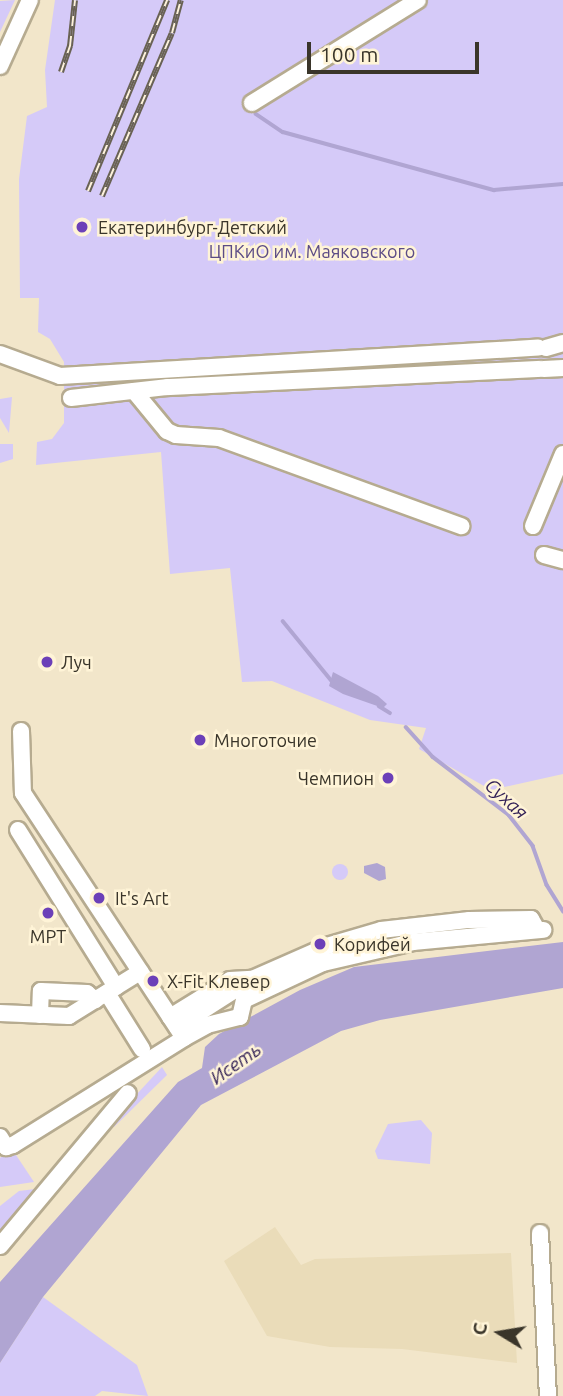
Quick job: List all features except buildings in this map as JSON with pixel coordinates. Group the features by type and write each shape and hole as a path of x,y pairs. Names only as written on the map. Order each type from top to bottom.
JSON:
{"street":[{"path":"0,66 30,0"},
{"path":"253,103 418,0"},
{"path":"0,354 60,376 542,348 563,344"},
{"path":"71,398 134,391 563,368"},
{"path":"134,391 167,431 176,435 219,438 461,526"},
{"path":"533,526 563,454"},
{"path":"544,555 563,561"},
{"path":"21,731 23,793 177,1027"},
{"path":"18,830 106,993 142,1049"},
{"path":"0,1137 6,1147 13,1145 177,1027 230,979 252,979 327,946 381,930 469,920 531,919 539,928 365,950 275,983 244,1000 240,1017 208,1025 177,1027"},
{"path":"0,1013 69,1016 141,972"},
{"path":"40,1015 41,991 106,993"},
{"path":"0,1246 128,1093"},
{"path":"540,1233 548,1396"}],"shaded area":[{"path":"275,1227 301,1265 315,1259 511,1253 517,1363 402,1349 330,1347 267,1336 224,1261"}],"green space":[{"path":"15,0 0,32 0,1"},
{"name":"ЦПКиО им. Маяковского","path":"55,0 563,0 563,774 491,790 419,749 426,728 370,720 272,681 242,682 230,568 170,574 161,452 36,465 37,442 52,439 64,423 64,362 50,339 38,332 39,298 20,298 19,179 27,116 47,107 45,70"},
{"path":"12,397 9,433 0,418 0,399"},
{"path":"0,444 13,444 13,459 0,463"},
{"path":"340,864 348,872 340,880 332,872"},
{"path":"162,1067 167,1075 114,1127 110,1123"},
{"path":"421,1120 432,1133 430,1164 378,1159 375,1151 388,1124"},
{"path":"12,1149 34,1182 0,1187 0,1158"},
{"path":"35,1189 37,1194 0,1238 0,1206 19,1191"},
{"path":"43,1297 137,1365 148,1396 102,1391 95,1396 0,1396 0,1363"}],"water":[{"path":"333,672 378,696 387,704 383,708 343,694 329,686"},
{"path":"377,863 385,867 386,879 379,881 364,873 364,866"},
{"name":"Исеть","path":"563,942 563,988 380,1020 341,1031 201,1105 43,1297 0,1363 0,1282 178,1082 202,1068 205,1047 219,1034 300,990 354,967"}],"waterway":[{"path":"256,114 283,132 494,190 563,184"},
{"name":"Сухая","path":"283,621 332,681"},
{"name":"Сухая","path":"379,706 390,713"},
{"name":"Сухая","path":"406,727 433,757 509,815 533,846 547,885 563,911"}],"railway":[{"path":"61,72 70,46 75,0"},
{"path":"88,191 167,0"},
{"path":"102,196 172,33 181,0"}],"place":[{"name":"Екатеринбург-Детский","path":"82,227"},
{"name":"Луч","path":"47,662"},
{"name":"Многоточие","path":"200,740"},
{"name":"Чемпион","path":"388,778"},
{"name":"It's Art","path":"99,898"},
{"name":"МРТ","path":"48,913"},
{"name":"Корифей","path":"320,944"},
{"name":"X-Fit Клевер","path":"153,981"}]}
